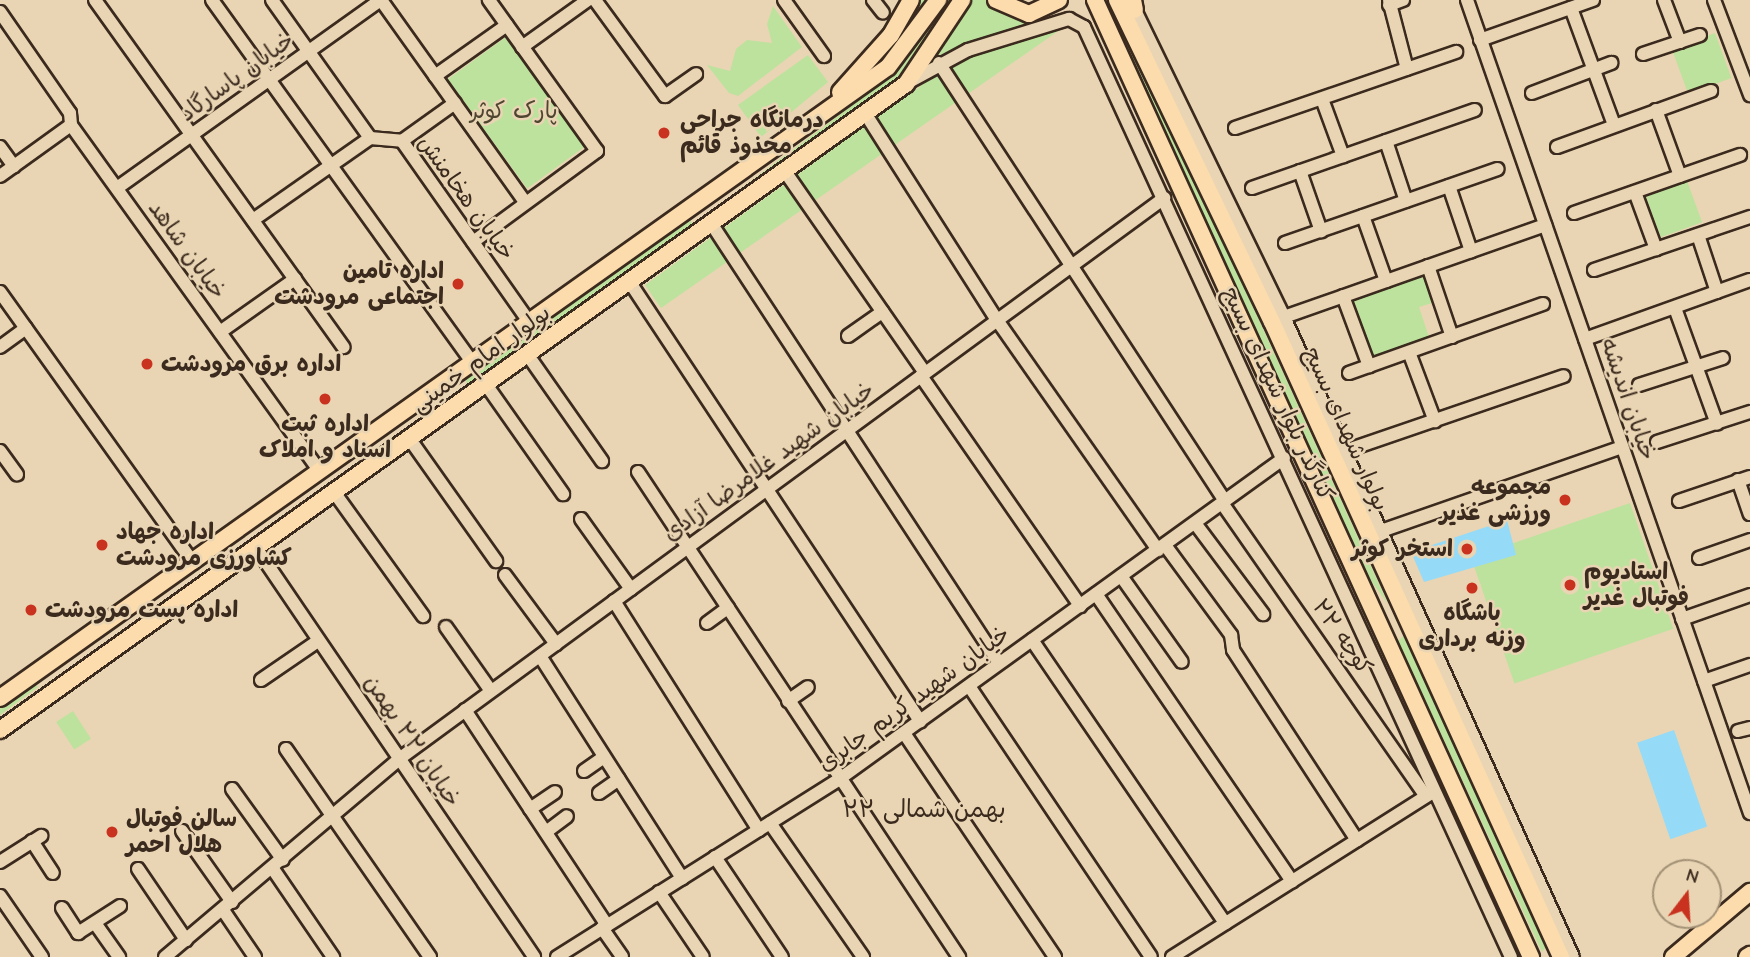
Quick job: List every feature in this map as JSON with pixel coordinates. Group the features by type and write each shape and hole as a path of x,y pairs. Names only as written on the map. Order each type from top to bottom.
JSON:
{"main road":[{"path":"829,106 891,35 911,0"},
{"name":"بولوار امام خمینی","path":"0,698 192,564 829,106 888,67 938,0"},
{"name":"بولوار امام خمینی","path":"0,730 906,83 961,0"},
{"path":"996,0 1029,15 1059,0"},
{"path":"1095,0 1493,879 1531,957"},
{"name":"بولوار شهدای بسیج","path":"1117,0 1288,356 1562,957"},
{"path":"694,202 711,223"},
{"path":"551,306 552,320 564,327"},
{"path":"446,381 460,401"},
{"path":"1383,631 1408,620"},
{"path":"42,668 59,688"},
{"path":"1675,956 1750,892"}],"street":[{"path":"95,0 343,347"},
{"path":"212,0 472,362"},
{"path":"253,220 370,138 272,0"},
{"path":"381,0 525,202"},
{"name":"خیابان پاسارگاد","path":"117,188 381,0"},
{"path":"473,242 597,151 489,0"},
{"path":"522,47 588,0"},
{"path":"595,0 666,96 696,74"},
{"path":"784,0 824,56"},
{"path":"873,0 883,13"},
{"path":"1403,0 1389,3 1407,69"},
{"name":"خیابان اندیشه","path":"1466,0 1682,619 1747,794 1750,813"},
{"path":"1480,40 1593,0"},
{"path":"1664,0 1679,42"},
{"path":"1714,0 1745,66 1750,95"},
{"name":"کنارگذر بلوار شهدای بسیج","path":"1134,5 1284,317 1573,957"},
{"path":"1571,8 1614,125"},
{"name":"خیابان شاهد","path":"0,12 70,113 71,125 320,471"},
{"name":"کنارگذر بلوار شهدای بسیج","path":"906,83 939,63 1077,19 1164,198 1313,519 1404,718 1431,793 1465,854 1511,957"},
{"path":"435,76 507,25"},
{"path":"1643,54 1700,35"},
{"path":"1235,128 1456,52"},
{"name":"کوچه ۲۲","path":"939,63 1074,264 1224,502 1431,793"},
{"path":"1532,93 1611,64"},
{"path":"1557,147 1711,91"},
{"path":"1322,99 1343,156"},
{"path":"402,141 455,103"},
{"path":"1182,134 1183,108"},
{"path":"1252,188 1475,110"},
{"path":"1656,110 1680,176"},
{"path":"865,113 998,320 1161,547 1231,635 1233,650 1357,840"},
{"path":"0,176 71,125"},
{"name":"خیابان هخامنش","path":"370,138 402,141 529,322"},
{"path":"1386,141 1401,202"},
{"path":"0,147 14,166"},
{"path":"1574,213 1740,155"},
{"path":"1285,243 1497,169"},
{"path":"784,170 1080,606"},
{"path":"1300,171 1321,230"},
{"path":"1449,186 1471,251"},
{"path":"1635,192 1656,249"},
{"name":"خیابان شهید غلامرضا آزادی","path":"166,957 336,817 399,759 1164,198"},
{"path":"1363,216 1386,281"},
{"path":"1594,270 1750,217"},
{"path":"711,223 849,429 999,663"},
{"path":"1284,317 1545,225"},
{"path":"1698,235 1717,292"},
{"path":"1428,266 1452,337"},
{"path":"220,332 295,279"},
{"path":"1585,339 1750,280"},
{"path":"629,281 770,487 920,722"},
{"path":"0,292 192,564"},
{"path":"1343,296 1369,366"},
{"path":"1349,373 1543,304"},
{"path":"1675,308 1717,424"},
{"path":"848,336 882,312"},
{"path":"0,347 26,328"},
{"path":"1409,352 1435,421"},
{"path":"527,354 602,461"},
{"path":"1288,356 1314,384"},
{"path":"1639,385 1723,358"},
{"path":"1345,451 1564,376"},
{"path":"1260,406 1268,379"},
{"path":"485,383 563,494"},
{"path":"1657,442 1745,414"},
{"path":"409,438 496,561"},
{"path":"1381,531 1622,447"},
{"path":"0,451 17,474"},
{"name":"خیابان شهید کریم جابری","path":"557,957 838,779 1284,458"},
{"path":"638,472 838,779 959,957"},
{"path":"1679,500 1744,478 1750,514"},
{"path":"334,492 422,616"},
{"path":"581,519 631,589"},
{"path":"1313,519 1343,544"},
{"path":"1195,523 1263,614"},
{"path":"1699,558 1750,540"},
{"name":"خیابان ۲۲ بهمن","path":"257,549 534,957"},
{"path":"505,575 556,644"},
{"path":"1121,576 1182,662"},
{"path":"1096,594 1292,881"},
{"path":"1682,619 1750,595"},
{"path":"614,601 764,826 863,957"},
{"path":"707,623 728,608"},
{"path":"446,627 491,691"},
{"path":"1032,640 1225,923"},
{"path":"261,680 318,641"},
{"path":"540,656 682,878"},
{"path":"1704,681 1750,665"},
{"path":"969,686 1151,957"},
{"path":"789,701 808,687"},
{"path":"1404,718 1408,687"},
{"path":"465,710 546,832 622,957"},
{"path":"904,733 1055,957"},
{"path":"286,749 336,817 430,957"},
{"path":"584,771 604,757"},
{"path":"599,793 619,779"},
{"path":"232,789 283,860"},
{"path":"530,809 555,792"},
{"path":"1172,957 1431,793"},
{"path":"546,832 567,816"},
{"path":"182,831 228,906 255,957"},
{"path":"1518,835 1518,862"},
{"path":"0,862 37,839 52,873"},
{"path":"1465,854 1493,879"},
{"path":"715,858 782,957"},
{"path":"138,869 186,940"},
{"path":"273,869 333,957"},
{"path":"659,892 703,957"},
{"path":"0,896 43,957"},
{"path":"62,908 78,933 120,906"},
{"path":"95,923 119,957"}],"green space":[{"path":"919,0 938,0 914,34 860,86 909,23"},
{"path":"946,0 956,0 893,85 731,196 889,78"},
{"path":"971,0 991,0 1000,11 1036,25 936,59"},
{"path":"1100,0 1106,0 1179,144 1388,604 1360,566"},
{"path":"773,6 802,47 738,96 729,93 707,65 730,71 736,49 747,40 772,43 767,24"},
{"path":"1064,27 661,308 645,285 965,54"},
{"path":"1715,33 1731,78 1688,94 1672,49"},
{"name":"پارک کوثر","path":"506,37 585,146 527,189 448,79"},
{"path":"808,55 828,82 761,137 738,105"},
{"path":"1686,178 1702,222 1661,237 1645,193"},
{"path":"689,219 694,226 467,385 466,379"},
{"path":"1425,273 1435,302 1419,307 1429,337 1372,357 1348,296"},
{"name":"استادیوم فوتبال غدیر","path":"1630,503 1673,629 1514,683 1471,558"},
{"path":"1403,636 1425,672 1548,944 1542,952 1398,641"},
{"path":"32,681 38,687 0,715 0,704"},
{"path":"73,711 91,739 74,750 56,722"}],"water":[{"name":"استخر کوثر","path":"1507,520 1516,555 1424,582 1411,552"},
{"path":"1674,730 1707,826 1670,839 1637,743"}],"place":[{"name":"درمانگاه جراحی محذوذ قائم","path":"664,133"},
{"name":"اداره تامین اجتماعی مرودشت","path":"458,284"},
{"name":"اداره برق مرودشت","path":"147,364"},
{"name":"اداره ثبت اسناد و املاک","path":"325,399"},
{"name":"مجموعه ورزشی غذیر","path":"1565,500"},
{"name":"اداره جهاد کشاورزی مرودشت","path":"102,545"},
{"name":"استخر کوثر","path":"1467,549"},
{"name":"استادیوم فوتبال غدیر","path":"1570,585"},
{"name":"باشگاه وزنه برداری","path":"1472,588"},
{"name":"اداره پست مرودشت","path":"31,610"},
{"name":"سالن فوتبال هلال احمر","path":"112,832"}],"district":[{"name":"۲۲ بهمن شمالی","path":"924,810"}]}
